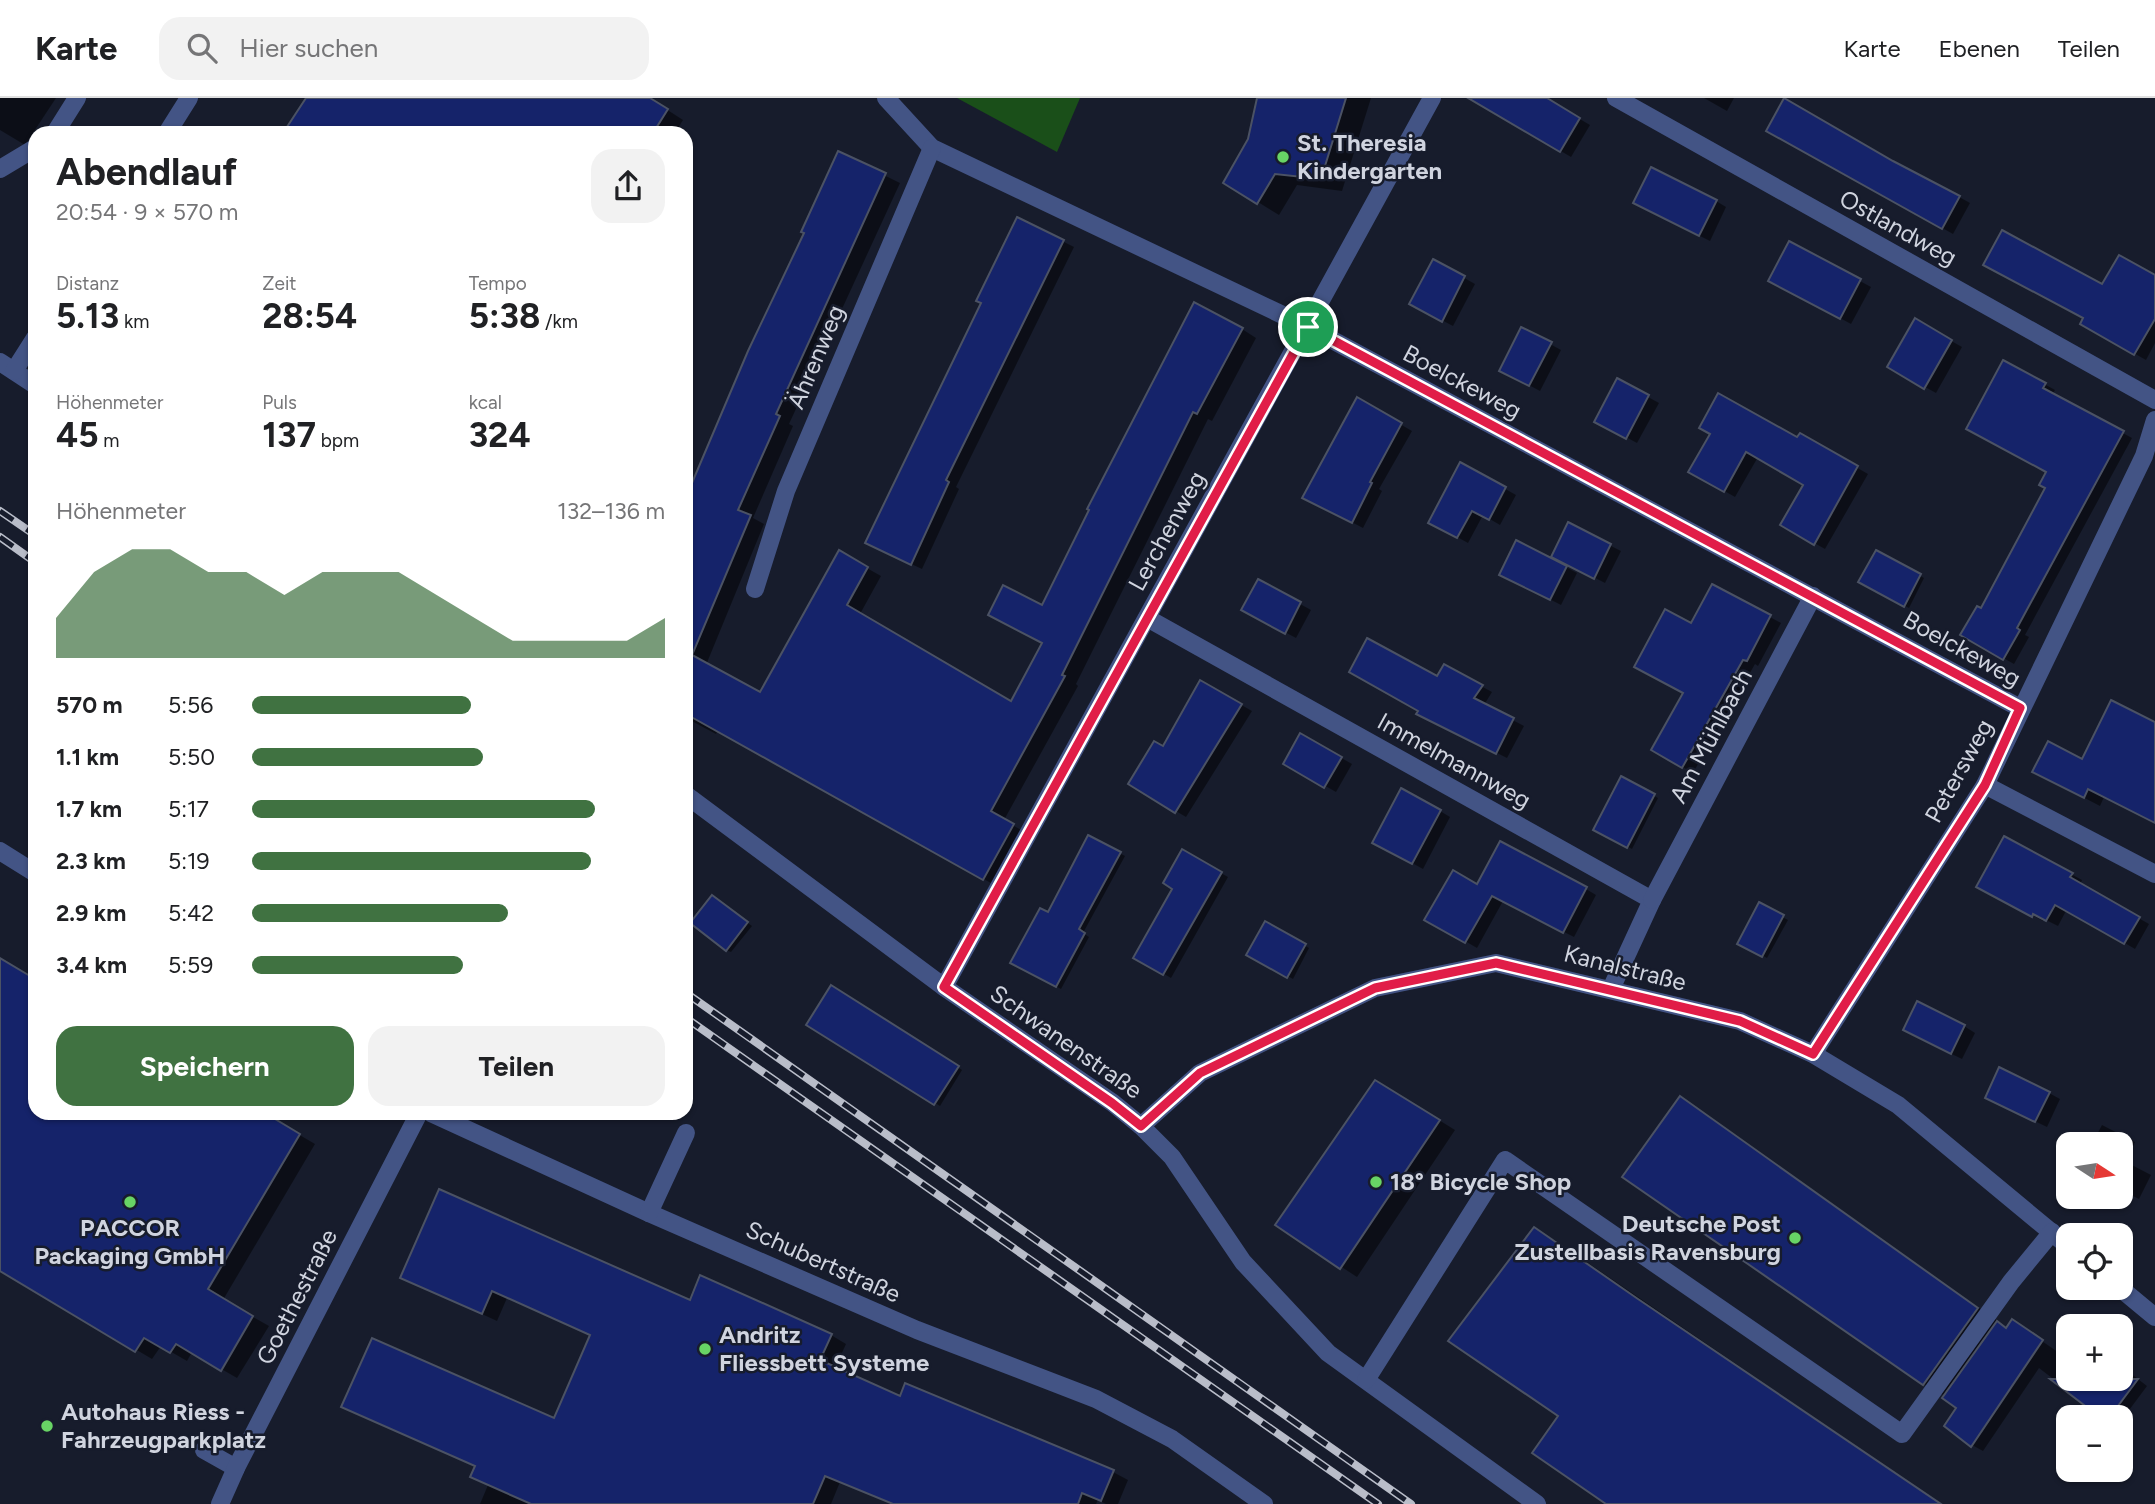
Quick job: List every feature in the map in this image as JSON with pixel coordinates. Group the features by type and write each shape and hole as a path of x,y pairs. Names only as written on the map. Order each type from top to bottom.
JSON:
{"street":[{"path":"59,126 77,98"},
{"path":"171,126 189,98"},
{"name":"Boelckeweg","path":"886,98 932,148 1308,327 2020,708"},
{"name":"Lerchenweg","path":"944,987 1432,98"},
{"name":"Ostlandweg","path":"1616,98 2155,400"},
{"name":"Ährenweg","path":"755,589 786,491 932,148"},
{"path":"0,169 28,153"},
{"path":"28,345 7,366 28,380"},
{"name":"Petersweg","path":"1813,1054 1985,785 2020,708 2149,459 2155,421"},
{"name":"Am Mühlbach","path":"1652,900 1813,596"},
{"name":"Immelmannweg","path":"1147,618 1652,900"},
{"path":"1985,785 2155,874"},
{"name":"Schwanenstraße","path":"693,800 944,987 1141,1126 1172,1157 1243,1262 1328,1353 1537,1504"},
{"path":"0,851 28,869"},
{"path":"1611,989 1652,900"},
{"name":"Kanalstraße","path":"1141,1126 1200,1073 1375,988 1496,963 1740,1021 1813,1054 1898,1105 2056,1236"},
{"name":"Goethestraße","path":"220,1504 415,1120"},
{"name":"Schubertstraße","path":"446,1120 649,1213 917,1330 1096,1399 1172,1440 1264,1504"},
{"path":"649,1213 686,1133"},
{"path":"1366,1380 1505,1160 1902,1434 2011,1282 2052,1232"},
{"path":"2133,1299 2155,1317"},
{"path":"204,1450 236,1468"}],"green space":[{"path":"957,98 1080,98 1057,152"}],"building":[{"path":"306,98 650,98 668,109 657,126 288,126"},
{"name":"St. Theresia Kindergarten","path":"1257,98 1346,98 1321,179 1275,174 1257,204 1223,183 1248,139"},
{"path":"1468,98 1547,98 1580,118 1560,152"},
{"path":"1784,98 1960,196 1942,229 1766,131"},
{"path":"838,151 886,173 776,414 780,416 738,510 751,515 693,653 693,481 748,351 804,233 801,232"},
{"path":"1651,167 1717,200 1699,236 1633,203"},
{"path":"1017,217 1064,240 946,480 949,482 911,565 865,543 981,303 976,301"},
{"path":"2002,230 2102,284 2119,255 2155,275 2155,319 2134,355 2080,324 2083,318 1983,265"},
{"path":"1789,241 1861,279 1840,319 1768,281"},
{"path":"1433,259 1465,276 1442,322 1409,304"},
{"path":"1194,302 1243,328 1197,414 1193,412 1062,675 1065,676 991,811 1014,824 983,880 693,718 693,656 760,692 839,550 868,567 847,605 1011,701 1042,643 988,615 1003,585 1042,605 1089,510 1087,509"},
{"path":"1915,318 1952,340 1924,389 1887,367"},
{"path":"1521,327 1552,342 1529,386 1499,371"},
{"path":"2003,360 2046,383 2043,388 2124,431 2017,628 2020,630 2003,660 1960,635 1977,606 1981,608 2045,488 2039,485 2046,472 1966,429"},
{"path":"1617,378 1649,395 1626,439 1594,422"},
{"path":"1718,393 1797,437 1800,433 1858,466 1814,545 1780,525 1803,485 1746,452 1724,492 1688,472 1710,434 1699,428"},
{"path":"1357,397 1402,423 1370,482 1372,483 1352,523 1302,498"},
{"path":"1460,462 1506,487 1489,520 1472,511 1457,538 1428,523"},
{"path":"1568,522 1611,544 1594,579 1551,557"},
{"path":"1516,540 1567,566 1550,600 1499,575"},
{"path":"1876,550 1921,574 1904,607 1858,582"},
{"path":"1258,579 1301,602 1285,634 1241,610"},
{"path":"1712,584 1771,615 1747,661 1743,660 1682,768 1651,750 1683,693 1634,667 1665,609 1691,623"},
{"path":"1367,638 1437,676 1444,664 1483,685 1474,698 1514,718 1496,754 1416,714 1418,711 1349,672"},
{"path":"1200,680 1242,704 1175,813 1128,784 1154,741 1163,746"},
{"path":"2111,700 2155,722 2155,823 2088,789 2084,798 2032,772 2048,741 2082,759"},
{"path":"1300,733 1342,757 1324,788 1283,764"},
{"path":"1621,776 1655,794 1627,848 1593,830"},
{"path":"1401,788 1441,810 1412,864 1372,843"},
{"path":"1088,835 1121,852 1079,929 1085,933 1056,987 1010,963 1040,908 1048,912"},
{"path":"2004,836 2073,873 2070,877 2140,917 2124,944 2055,905 2046,921 2033,914 2032,917 1976,887"},
{"path":"1500,841 1587,887 1563,933 1492,896 1465,943 1424,920 1453,870 1477,884"},
{"path":"1182,849 1222,872 1163,975 1133,958 1172,889 1163,883"},
{"path":"712,895 748,922 726,951 693,925 693,919"},
{"path":"1759,902 1784,915 1762,957 1737,944"},
{"path":"1265,921 1306,944 1287,978 1246,955"},
{"name":"PACCOR Packaging GmbH","path":"0,958 28,975 28,1120 277,1120 300,1134 208,1289 253,1316 221,1371 176,1344 170,1353 144,1338 135,1352 0,1271"},
{"path":"831,985 959,1066 934,1105 806,1025"},
{"path":"1917,1001 1965,1025 1951,1054 1903,1030"},
{"path":"1999,1067 2050,1092 2035,1122 1985,1098"},
{"path":"1375,1080 1440,1120 1340,1269 1275,1225"},
{"name":"Deutsche Post Zustellbasis Ravensburg","path":"1680,1096 1978,1308 1923,1385 1622,1177"},
{"name":"Andritz Fliessbett Systeme","path":"439,1189 690,1300 700,1275 832,1334 820,1360 900,1396 905,1383 1114,1470 1101,1501 1082,1493 1078,1504 893,1504 825,1476 813,1504 531,1504 470,1477 475,1466 341,1407 372,1338 554,1418 590,1335 492,1291 482,1314 400,1278"},
{"path":"1534,1227 1941,1504 1606,1504 1532,1453 1558,1416 1448,1341"},
{"path":"2012,1319 2043,1340 1971,1447 1944,1426 1956,1408 1942,1398 1997,1321 2006,1328"},
{"path":"2066,1391 2129,1391 2119,1405 2084,1405"}],"railway":[{"path":"0,511 28,530"},
{"path":"0,537 28,557"},
{"path":"693,998 1411,1504"},
{"path":"693,1023 1378,1504"}],"place":[{"name":"St. Theresia Kindergarten","path":"1283,157"},
{"name":"18° Bicycle Shop","path":"1376,1182"},
{"name":"PACCOR Packaging GmbH","path":"130,1202"},
{"name":"Deutsche Post Zustellbasis Ravensburg","path":"1795,1238"},
{"name":"Andritz Fliessbett Systeme","path":"705,1349"},
{"name":"Autohaus Riess - Fahrzeugparkplatz","path":"47,1426"}],"route":[{"path":"1308,327 2020,708 1985,785 1813,1054 1740,1021 1496,963 1375,988 1200,1073 1141,1126 944,987 1308,327"}]}
